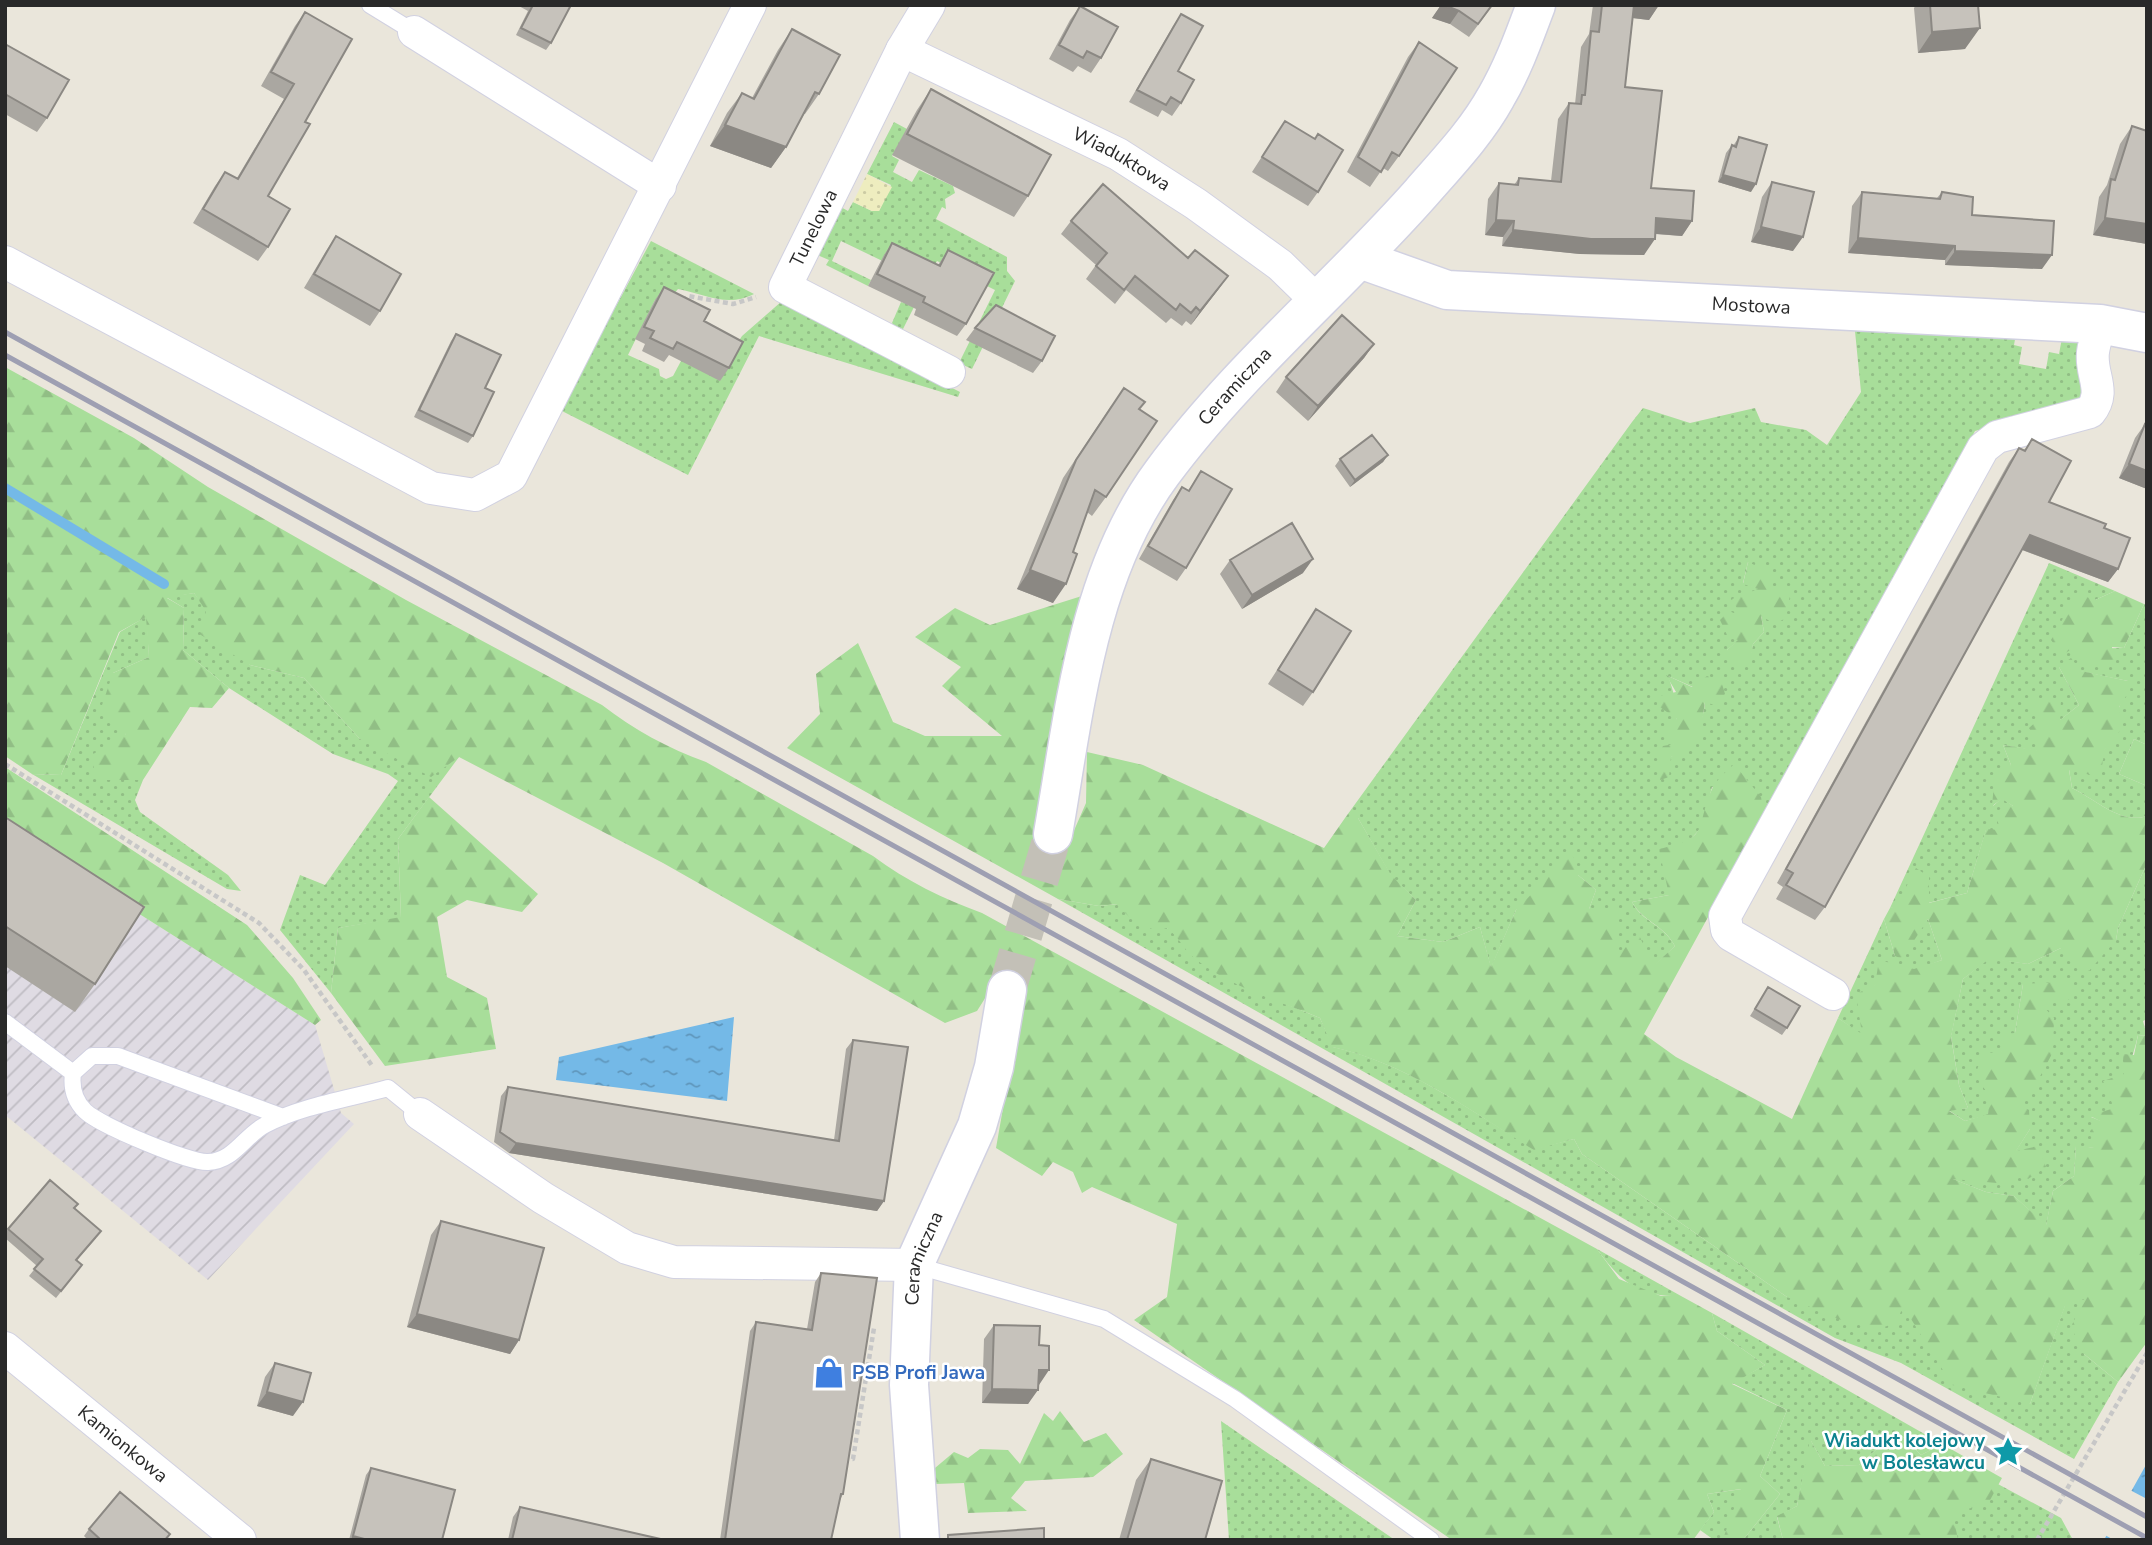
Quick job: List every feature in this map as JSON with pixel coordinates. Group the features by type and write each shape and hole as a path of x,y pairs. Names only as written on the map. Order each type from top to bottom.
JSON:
{"street":[{"path":"5,262 431,488 475,495 511,476 750,5"},
{"name":"Tunelowa","path":"929,5 902,50 785,287 949,372"},
{"name":"Ceramiczna","path":"1053,834 1077,698 1102,596 1128,531 1161,473 1255,365 1360,259 1468,139 1496,98 1520,50 1536,5"},
{"path":"414,32 660,186"},
{"name":"Wiaduktowa","path":"902,50 1118,154 1196,204 1280,265 1317,301"},
{"name":"Mostowa","path":"1360,259 1447,290 2100,324 2147,333"},
{"path":"1833,994 1731,935 1727,930 1725,916 1983,448 1997,437 2090,412 2098,403 2093,352 2100,324"},
{"name":"Ceramiczna","path":"920,1540 909,1385 914,1265 977,1126 994,1067 1007,990"},
{"path":"420,1114 543,1198 627,1248 674,1262 914,1265"},
{"name":"Kamionkowa","path":"5,1348 240,1540"}],"lane":[{"path":"370,5 414,32"},
{"path":"5,1022 73,1073"},
{"path":"283,1117 118,1056 92,1056 73,1073 71,1086 86,1112 99,1122 190,1159 207,1162 222,1159 235,1152 262,1126 283,1117 388,1088 420,1114"},
{"path":"914,1265 1104,1319 1235,1399 1431,1540"}],"path":[{"path":"679,308 685,298 690,297 733,304 757,296"},
{"path":"690,297 696,303"},
{"path":"5,764 259,923 304,970 388,1088"},
{"path":"844,1459 853,1460 875,1323"},
{"path":"2037,1540 2147,1353"},
{"path":"931,1374 983,1373"}],"shaded area":[{"path":"5,829 315,1025 341,1113 354,1124 208,1280 5,1115"}],"green space":[{"path":"894,122 907,129 892,156 899,160 893,172 912,182 919,170 953,186 955,193 945,199 946,209 942,207 936,219 1007,257 1007,271 1015,281 972,369 959,363 995,290 937,261 926,282 841,241 832,261 871,280 868,286 826,265 829,260 815,254 839,206 848,211 853,202 872,211 879,211 891,185 867,174"},
{"path":"651,241 754,294 725,300 678,289 674,294 655,300 628,355 659,369 660,376 666,379 673,376 681,361 731,353 742,336 782,301 960,392 958,397 759,336 688,475 560,410"},
{"path":"925,285 903,329 898,327 896,330 892,323 901,302 904,303"},
{"path":"1854,321 2016,334 2014,345 2022,347 2019,364 2046,369 2049,352 2059,354 2062,338 2080,340 2077,356 2089,390 2083,401 1975,431 1764,815 1712,787 1702,827 1688,842 1669,895 1632,902 1675,946 1653,967 1617,956 1589,909 1596,890 1578,875 1516,910 1491,968 1480,927 1443,942 1397,936 1416,900 1391,876 1358,818 1345,818 1643,408 1690,423 1755,408 1761,422 1806,430 1827,445 1861,392","holes":["1748,562 1771,593 1761,615 1764,632 1753,644 1750,658 1727,650 1739,640 1742,616 1759,589 1743,583","1668,676 1693,687 1705,702 1702,719 1695,734 1671,757 1677,715"]},
{"path":"5,367 134,438 208,487 406,600 602,705 652,738 706,762 873,856 912,881 982,913 1597,1249 1619,1279 1661,1296 1681,1296 1712,1313 1717,1331 1765,1365 1732,1384 1787,1410 1760,1476 1780,1494 1743,1540 1723,1539 1741,1489 1707,1494 1714,1512 1693,1540 1452,1540 1134,1320 1167,1297 1177,1224 1092,1187 1082,1193 1073,1172 1053,1162 1042,1176 996,1148 1016,1034 994,984 977,1011 945,1023 663,863 459,757 431,777 360,739 304,678 250,665 201,635 206,611 194,593 167,598 184,608 183,650 229,688 212,708 190,707 143,780 98,780 90,756 126,734 100,711 113,673 149,657 146,617 119,632 61,775 32,774 5,756"},
{"path":"1748,562 1774,574 1771,592 1780,586 1790,595 1786,618 1775,624 1761,616 1764,632 1753,644 1750,666 1732,666 1727,650 1738,640 1728,637 1720,620 1729,611 1741,616 1732,599 1758,589 1743,584"},
{"path":"2049,563 2115,591 2095,600 2072,649 2124,648 2144,604 2147,605 2147,745 2134,739 2119,774 2147,786 2147,816 2128,817 2108,810 2072,788 2069,769 2105,749 2128,681 2059,667 2079,705 2059,721 2039,719 2043,752 2003,745 2011,765 1993,806 2002,798 2013,806 2000,831 1986,830 1967,893 1928,903 1890,908"},
{"path":"2115,591 2144,604 2124,648 2112,647 2115,662 2102,666 2091,665 2072,649 2062,655 2051,640 2077,593 2095,600"},
{"path":"194,593 250,665 304,678 360,739 459,757 398,839 401,918 338,928 331,993 280,930 300,875 325,885 398,781 388,774 333,754 229,688 183,650 184,608 166,597"},
{"path":"1085,595 1069,842 1086,803 1087,752 1143,765 1324,848 1345,818 1358,818 1391,875 1416,900 1397,936 1443,942 1480,927 1491,967 1516,910 1572,853 1578,875 1596,890 1589,909 1618,908 1617,955 1639,935 1653,966 1675,946 1632,902 1669,895 1659,849 1676,845 1694,836 1699,830 1714,786 1734,764 1761,797 1764,815 1644,1034 1676,1057 1792,1119 1838,1018 1862,1034 1856,994 1875,985 1879,960 1914,969 1942,960 1928,919 1902,959 1895,956 1884,919 1890,908 1896,906 1916,868 1929,877 1929,903 1967,893 1986,829 2000,830 1995,811 2013,806 2002,799 1992,806 1995,773 2011,765 2003,745 2042,751 2029,728 2039,719 2028,699 2061,698 2060,720 2079,705 2059,667 2071,658 2081,671 2128,681 2130,690 2119,707 2122,724 2114,745 2105,749 2102,766 2095,776 2069,770 2072,788 2099,804 2128,817 2147,816 2147,863 2118,928 2116,940 2089,971 2061,948 2028,964 1989,959 1963,979 1951,1037 1959,1085 1968,1108 1949,1111 1965,1121 1988,1114 1990,1097 1975,1075 1983,1054 2002,1051 2001,1034 2015,1033 2023,984 2070,981 2073,999 2042,1005 2054,1018 2053,1052 2028,1099 2014,1101 2029,1110 2030,1129 2016,1151 2038,1146 2046,1167 2028,1179 2015,1174 2008,1184 1953,1179 1986,1192 2014,1196 2046,1225 2053,1191 2074,1176 2076,1145 2094,1148 2090,1131 2100,1121 2090,1116 2114,1108 2103,1081 2124,1074 2123,1054 2134,1055 2138,1035 2147,1036 2147,1342 2118,1382 2084,1354 2071,1327 2084,1299 2065,1306 2030,1404 1952,1385 1903,1306 1897,1322 1877,1330 1838,1319 1787,1297 1582,1154 1574,1139 1534,1150 1412,1076 1359,1054 1332,1047 1320,1018 1253,992 1221,976 1192,956 1167,928 1156,931 1130,918 1117,904 1099,906 1058,899 787,748 820,714 816,674 858,643 893,722 925,736 1002,736 942,686 961,667 915,637 955,608 990,625"},
{"path":"147,616 149,657 113,673 126,734 98,780 143,780 135,800 140,812 228,875 241,891 227,889 32,774 61,775 120,632"},
{"path":"1666,675 1692,687 1707,676 1721,680 1725,694 1714,705 1705,702 1700,736 1690,742 1688,751 1671,757 1669,777 1660,780 1658,755 1663,746 1674,744 1662,732 1667,722 1677,719 1657,705 1659,696 1676,692"},
{"path":"2134,739 2147,745 2147,786 2119,774"},
{"path":"5,767 247,925 293,978 321,1020 315,1025 5,829"},
{"path":"429,797 538,894 522,912 467,900 437,917 447,977 487,998 496,1049 385,1066 331,993 338,928 401,917 398,839"},
{"path":"2147,863 2147,1019 2143,1021 2147,1036 2138,1035 2114,1109 2091,1117 2101,1121 2094,1148 2076,1146 2074,1176 2053,1191 2046,1226 2014,1196 1986,1192 1950,1178 2015,1152 2030,1129 2013,1101 2041,1004 2023,984 2015,1033 2002,1051 1988,1115 1965,1121 1948,1110 1968,1108 1959,1085 1951,1036 1963,979 1989,958 2028,964 2061,948 2116,940 2118,928"},
{"path":"1058,899 1099,906 1118,904 1137,918 1162,925 1180,939 1194,957 1209,967 1255,991 1320,1018 1333,1047 1360,1054 1412,1076 1534,1149 1574,1139 1582,1154 1787,1297 1903,1305 2030,1404 2065,1305 2085,1298 2084,1354 2118,1382 2074,1459 1901,1363 1835,1338"},
{"path":"1884,919 1895,956 1928,919 1942,960 1875,985 1862,1035 1838,1018"},
{"path":"1597,1249 1681,1296 1653,1294 1632,1285 1614,1270"},
{"path":"1712,1313 1942,1444 1921,1455 1897,1431 1859,1465 1825,1466 1811,1441 1797,1506 1777,1517 1783,1540 1743,1540 1780,1494 1760,1476 1787,1410 1732,1383 1765,1365 1717,1331"},
{"path":"1060,1411 1084,1442 1106,1433 1123,1454 1093,1477 1025,1481 1011,1498 1027,1511 968,1513 964,1483 936,1484 935,1468 954,1452 968,1458 980,1449 1008,1450 1020,1464 1044,1413 1053,1421"},
{"path":"1221,1421 1395,1540 1229,1540"},
{"path":"1897,1431 1921,1455 1942,1444 2002,1478 1989,1502 1953,1514 1958,1540 1783,1540 1777,1516 1797,1506 1810,1439 1825,1466 1859,1465"},
{"path":"1959,1463 2061,1518 2073,1540 1894,1540"},
{"path":"1742,1489 1724,1540 1714,1540 1700,1530 1714,1512 1707,1494"}],"sand":[{"path":"867,174 892,187 879,211 872,211 853,202"}],"water":[{"path":"734,1017 727,1101 556,1080 559,1057"},
{"path":"2147,1463 2147,1540 2104,1540 2142,1472"}],"pier":[{"path":"2128,1489 2147,1499 2147,1540 2114,1540 2103,1534"}],"building":[{"path":"533,5 571,5 551,43 521,28"},
{"path":"1444,5 1492,5 1478,24"},
{"path":"1602,5 1634,5 1625,87 1662,91 1651,188 1694,191 1692,221 1656,218 1655,239 1591,239 1513,230 1514,221 1496,220 1499,183 1518,185 1519,178 1561,182 1569,103 1581,104 1582,95 1585,95 1591,31 1599,32"},
{"path":"1930,5 1978,5 1980,28 1932,32"},
{"path":"1080,6 1118,27 1101,58 1087,51 1083,58 1059,45"},
{"path":"305,12 352,39 305,122 310,124 268,196 290,209 268,247 203,209 225,172 238,179 294,84 271,72"},
{"path":"1181,14 1203,26 1178,71 1194,80 1181,103 1171,97 1166,105 1137,90"},
{"path":"792,29 840,55 819,94 815,92 786,147 725,125 742,93 754,99"},
{"path":"1419,42 1457,68 1399,156 1392,152 1381,172 1358,157"},
{"path":"5,44 69,80 47,118 5,94"},
{"path":"931,89 1051,155 1028,196 907,134"},
{"path":"1285,121 1315,139 1318,134 1343,150 1318,192 1262,157"},
{"path":"2132,126 2147,131 2147,224 2105,218 2111,179 2115,180"},
{"path":"1739,137 1767,145 1756,184 1723,175 1732,145 1736,147"},
{"path":"1772,182 1814,192 1803,237 1761,227"},
{"path":"1103,184 1188,258 1195,250 1228,276 1200,311 1196,307 1191,313 1180,304 1176,310 1135,276 1124,290 1096,266 1107,253 1071,221"},
{"path":"1862,192 1940,199 1942,192 1973,197 1972,215 2054,221 2052,255 1955,251 1955,246 1858,238"},
{"path":"336,236 401,274 380,311 314,274"},
{"path":"892,243 940,266 948,250 994,273 966,324 923,302 925,297 877,274"},
{"path":"664,287 710,310 704,321 743,342 729,368 677,342 673,349 650,338 654,331 644,327"},
{"path":"996,305 1055,336 1042,361 975,328"},
{"path":"1342,315 1374,344 1318,406 1286,377"},
{"path":"456,334 501,355 485,388 494,392 473,436 419,410"},
{"path":"1124,388 1145,402 1139,409 1157,421 1106,497 1095,490 1073,552 1077,554 1066,584 1030,570 1076,460"},
{"path":"2145,424 2147,425 2147,471 2129,464"},
{"path":"1372,435 1388,455 1355,480 1340,459"},
{"path":"2032,439 2071,461 2049,502 2106,524 2104,528 2130,538 2118,569 2030,535 1825,907 1786,885 1793,873 1786,869 2019,448 2025,451"},
{"path":"1201,471 1232,489 1186,568 1148,546 1182,487 1189,491"},
{"path":"1292,523 1313,559 1252,595 1230,560"},
{"path":"1316,609 1351,631 1313,692 1278,670"},
{"path":"5,817 144,907 95,984 5,926"},
{"path":"1768,987 1800,1006 1787,1028 1755,1009"},
{"path":"853,1040 908,1047 884,1201 516,1143 500,1132 508,1087 839,1141"},
{"path":"50,1180 78,1204 74,1208 101,1231 76,1260 82,1265 61,1291 34,1269 43,1259 8,1229"},
{"path":"441,1221 544,1248 519,1340 417,1314"},
{"path":"821,1273 877,1278 843,1494 831,1540 725,1540 756,1322 812,1330"},
{"path":"994,1325 1040,1326 1039,1345 1049,1346 1049,1370 1039,1370 1038,1390 992,1389"},
{"path":"275,1363 311,1373 303,1402 267,1392"},
{"path":"1151,1459 1222,1481 1205,1540 1127,1540"},
{"path":"371,1468 455,1490 442,1540 368,1540 353,1536"},
{"path":"120,1492 170,1534 165,1540 101,1540 89,1529"},
{"path":"520,1507 665,1540 512,1540"},
{"path":"1044,1528 1044,1540 948,1540 948,1535"}],"waterway":[{"path":"5,488 164,584"}],"tunnel":[{"path":"1007,990 1053,834"}],"railway":[{"path":"5,332 2147,1517"},
{"path":"5,355 2147,1538"}],"place":[{"name":"PSB Profi Jawa","path":"829,1373"},
{"name":"Wiadukt kolejowy w Bolesławcu","path":"2008,1452"}]}
